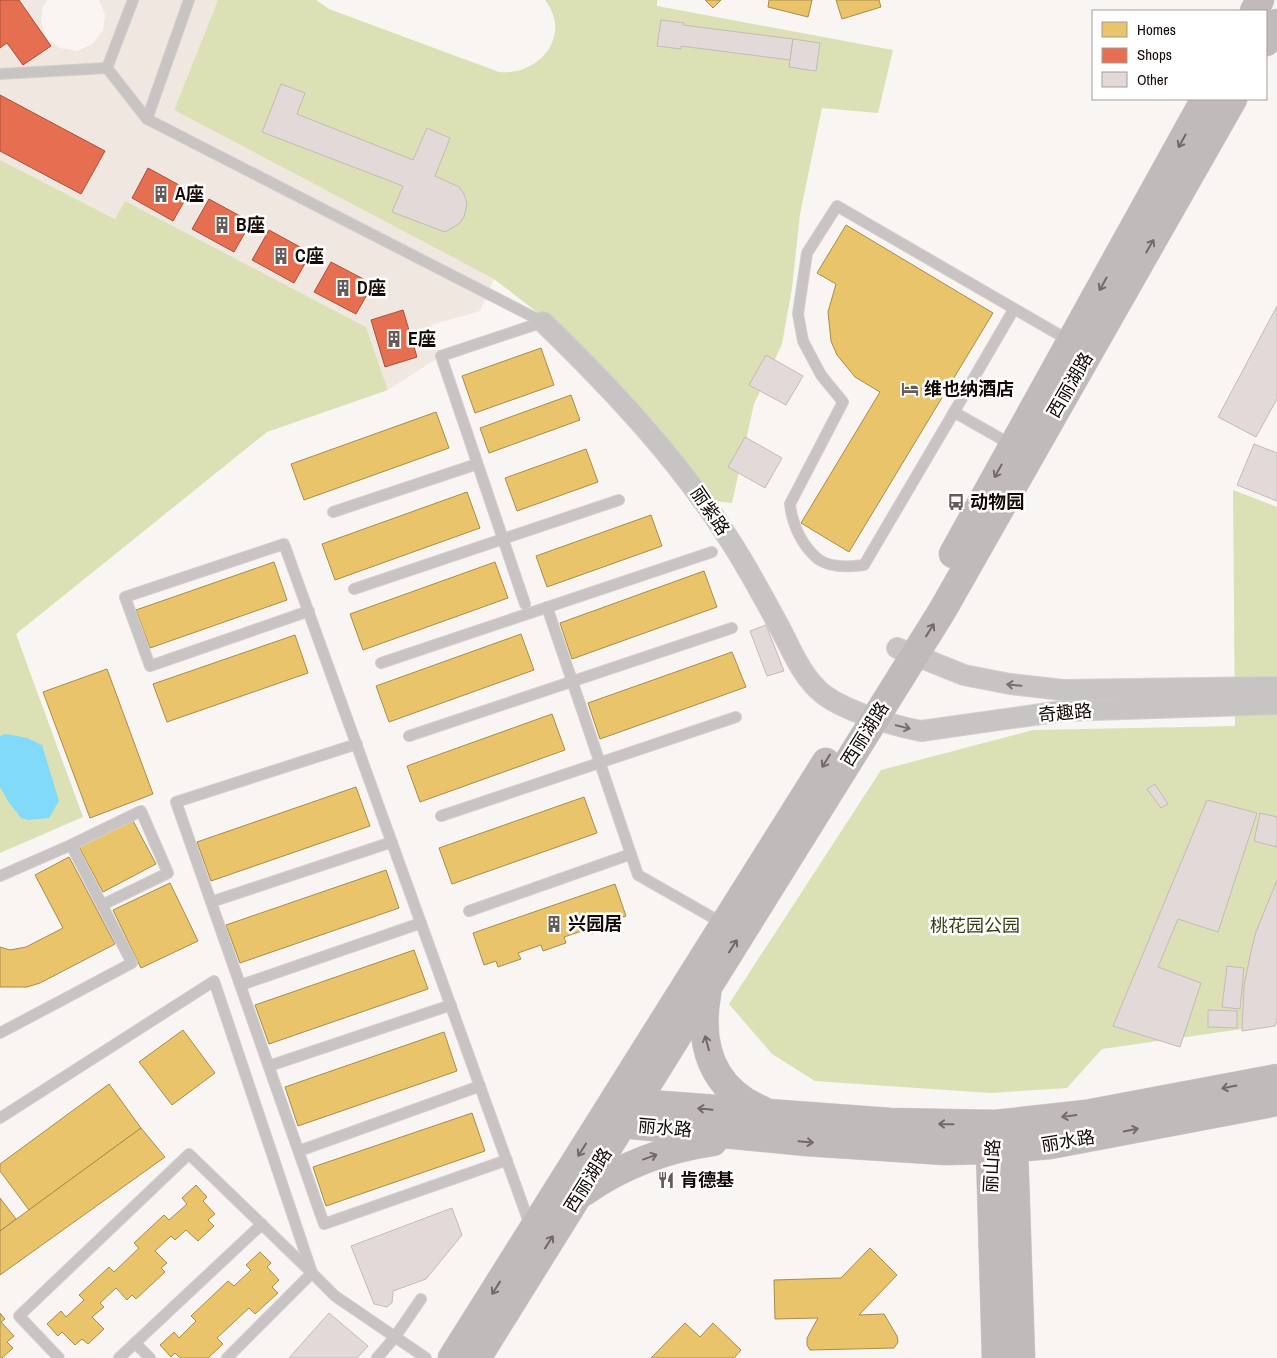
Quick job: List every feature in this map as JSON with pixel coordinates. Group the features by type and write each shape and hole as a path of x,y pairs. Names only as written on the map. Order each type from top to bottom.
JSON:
{"street":[{"name":"西丽湖路","path":"452,1358 532,1230 622,1112 708,988 905,652 927,600 1204,100"},
{"name":"西丽湖路","path":"905,652 942,611 1232,100"},
{"name":"丽紫路","path":"542,322 639,420 690,481 730,540 804,674 824,694 867,714"},
{"name":"奇趣路","path":"905,652 985,680 1063,690 1277,686"},
{"name":"奇趣路","path":"867,714 899,727 922,731 1062,711 1277,704"},
{"name":"西丽湖路","path":"477,1358 577,1197 724,924 867,714"},
{"path":"708,988 703,1018 705,1041 716,1070 728,1088 743,1102 771,1114"},
{"name":"丽水路","path":"622,1112 758,1137 945,1151 1000,1141 1086,1114 1277,1078"},
{"name":"丽水路","path":"622,1112 771,1114 890,1122 1000,1141 1060,1143 1277,1102"},
{"path":"577,1197 607,1176 663,1152 722,1140 758,1137"},
{"name":"丽山路","path":"996,1358 1000,1141"},
{"name":"丽山路","path":"1000,1141 1021,1358"}],"lane":[{"path":"107,68 133,0"},
{"path":"147,119 189,0"},
{"path":"0,74 107,68"},
{"path":"107,68 147,119 542,322"},
{"path":"1014,309 864,566 844,567 819,560 800,536 792,521 790,504 843,402 821,375 803,341 798,314 807,253 837,206 1014,309 1070,342"},
{"path":"525,604 441,356 542,322"},
{"path":"954,412 1013,446"},
{"path":"333,512 477,464"},
{"path":"354,589 619,500"},
{"path":"309,611 150,666 125,597 284,544 309,611 532,1230"},
{"path":"381,663 712,552"},
{"path":"547,607 638,875 724,924"},
{"path":"409,736 732,628"},
{"path":"441,816 736,718"},
{"path":"357,744 176,802 324,1224 507,1160"},
{"path":"0,876 71,845 141,811 168,873 102,905"},
{"path":"211,902 392,842"},
{"path":"0,1033 132,963 71,845"},
{"path":"469,911 631,854"},
{"path":"240,985 421,924"},
{"path":"0,1118 214,981 312,1273"},
{"path":"269,1066 451,1005"},
{"path":"299,1151 480,1086"},
{"path":"59,1358 19,1316 190,1154 334,1296 426,1358"},
{"path":"119,1358 262,1224"},
{"path":"227,1358 312,1273"},
{"path":"377,1358 421,1299"},
{"path":"135,1343 150,1358"}],"shaded area":[{"path":"0,0 48,0 43,6 41,23 47,38 60,48 77,51 92,44 103,31 105,15 99,0 218,0 174,110 494,279 480,311 431,325 441,356 388,390 366,327 125,202 115,219 0,160"}],"green space":[{"path":"218,0 316,0 329,9 499,72 514,72 527,68 548,51 553,40 555,27 553,14 545,0 657,0 657,6 893,50 878,113 822,108 800,214 792,288 782,344 754,404 732,503 713,501 555,326 494,279 174,110"},
{"path":"0,160 115,219 125,201 366,327 388,390 267,432 16,634 83,817 0,853"},
{"name":"桃花园公园","path":"1233,490 1277,507 1277,1024 1102,1049 1067,1088 990,1093 815,1081 772,1054 729,1004 881,770 1033,730 1235,726"}],"water":[{"path":"6,734 27,738 42,745 59,801 49,818 29,820 21,818 0,787 0,736"}],"building: Homes":[{"path":"705,0 721,0 713,8"},
{"path":"769,0 812,0 808,17 768,7"},
{"path":"836,0 879,0 881,7 842,19"},
{"name":"维也纳酒店","path":"846,225 993,313 849,552 801,523 880,392 855,377 837,355 831,341 828,312 836,284 817,273"},
{"path":"541,348 554,385 475,413 462,376"},
{"path":"571,395 580,420 489,453 480,428"},
{"path":"436,412 449,448 304,500 291,464"},
{"path":"586,449 598,482 517,511 505,478"},
{"path":"467,492 480,528 335,580 322,544"},
{"path":"651,515 662,546 547,587 536,556"},
{"path":"274,562 287,600 150,648 136,610"},
{"path":"495,562 508,598 363,650 350,614"},
{"path":"704,571 717,607 572,659 560,623"},
{"path":"521,634 534,670 389,722 376,686"},
{"path":"295,635 308,673 167,722 153,684"},
{"path":"732,652 746,687 600,739 588,703"},
{"path":"107,669 153,794 90,818 43,692"},
{"path":"552,714 565,750 420,802 407,766"},
{"path":"356,787 370,826 211,881 197,842"},
{"path":"584,797 597,833 452,884 439,848"},
{"path":"132,819 156,864 103,892 79,847"},
{"path":"69,857 115,944 40,983 27,987 0,987 0,947 10,950 26,947 63,928 35,875"},
{"path":"386,870 399,908 240,963 226,925"},
{"path":"170,883 198,941 141,968 113,910"},
{"name":"兴园居","path":"615,884 626,916 609,922 610,927 590,934 588,929 564,937 566,943 543,951 541,945 518,953 521,959 498,967 496,961 484,965 473,933"},
{"path":"414,950 428,989 269,1044 255,1005"},
{"path":"183,1030 215,1073 172,1105 139,1062"},
{"path":"444,1032 457,1071 298,1126 285,1087"},
{"path":"109,1084 141,1128 29,1210 0,1171 0,1164"},
{"path":"472,1113 485,1151 326,1206 313,1167"},
{"path":"141,1128 165,1157 0,1275 0,1231"},
{"path":"196,1185 207,1197 203,1201 215,1214 208,1220 214,1226 198,1241 186,1230 175,1240 171,1236 155,1251 167,1263 161,1268 165,1272 136,1299 132,1295 127,1300 116,1288 100,1303 104,1307 92,1317 104,1329 88,1344 82,1339 75,1345 62,1332 58,1336 47,1324 61,1311 66,1317 84,1300 79,1295 109,1267 114,1272 139,1248 134,1243 164,1215 169,1220 187,1204 182,1198"},
{"path":"0,1198 16,1219 0,1231"},
{"path":"870,1248 897,1275 859,1315 884,1314 897,1336 898,1342 894,1348 810,1350 807,1345 807,1338 818,1318 775,1319 774,1280 841,1278"},
{"path":"260,1252 271,1263 267,1267 279,1280 272,1287 278,1293 255,1314 249,1308 217,1338 223,1344 208,1358 180,1358 175,1353 171,1357 160,1345 174,1332 179,1338 196,1321 191,1316 228,1281 234,1286 251,1270 246,1265"},
{"path":"0,1313 5,1319 1,1322 14,1336 7,1342 13,1348 2,1358 0,1358"},
{"path":"685,1323 700,1337 713,1323 741,1350 734,1358 651,1358"}],"building: Shops":[{"path":"0,0 19,0 51,46 23,65 7,43 0,48"},
{"path":"0,95 105,151 81,194 0,151"},
{"name":"A座","path":"148,168 190,191 173,221 132,198"},
{"name":"B座","path":"209,199 251,222 234,252 192,229"},
{"name":"C座","path":"269,230 311,253 294,283 252,260"},
{"name":"D座","path":"331,262 373,284 356,314 314,292"},
{"name":"E座","path":"403,310 417,357 385,367 371,320"}],"building: Other":[{"path":"661,20 684,23 683,25 793,39 790,60 681,46 681,49 657,46"},
{"path":"793,39 820,43 816,71 789,67"},
{"path":"281,84 305,93 297,114 413,160 427,128 450,138 435,176 459,187 464,194 467,204 464,217 459,224 445,232 392,212 403,186 262,132"},
{"path":"1277,306 1277,399 1256,437 1218,417"},
{"path":"766,355 803,376 786,405 749,385"},
{"path":"745,437 782,458 765,488 728,467"},
{"path":"1254,444 1277,453 1277,501 1237,485"},
{"path":"766,625 784,671 767,676 750,631"},
{"path":"1155,784 1168,804 1161,808 1147,789"},
{"path":"1207,800 1257,813 1218,932 1178,919 1158,967 1201,983 1180,1047 1113,1026"},
{"path":"1260,813 1277,817 1277,847 1254,841"},
{"path":"1277,880 1277,1021 1275,1026 1242,1031 1244,986 1251,951 1256,932"},
{"path":"1227,966 1244,968 1240,1009 1222,1007"},
{"path":"1208,1010 1237,1011 1237,1028 1208,1027"},
{"path":"452,1208 462,1235 426,1279 393,1291 392,1303 387,1307 374,1304 351,1246"},
{"path":"329,1313 368,1346 357,1358 289,1358"}],"place":[{"name":"A座","path":"161,194"},
{"name":"B座","path":"222,225"},
{"name":"C座","path":"281,256"},
{"name":"D座","path":"343,288"},
{"name":"E座","path":"394,339"},
{"name":"维也纳酒店","path":"910,389"},
{"name":"动物园","path":"956,502"},
{"name":"兴园居","path":"554,924"},
{"name":"肯德基","path":"666,1180"}]}
